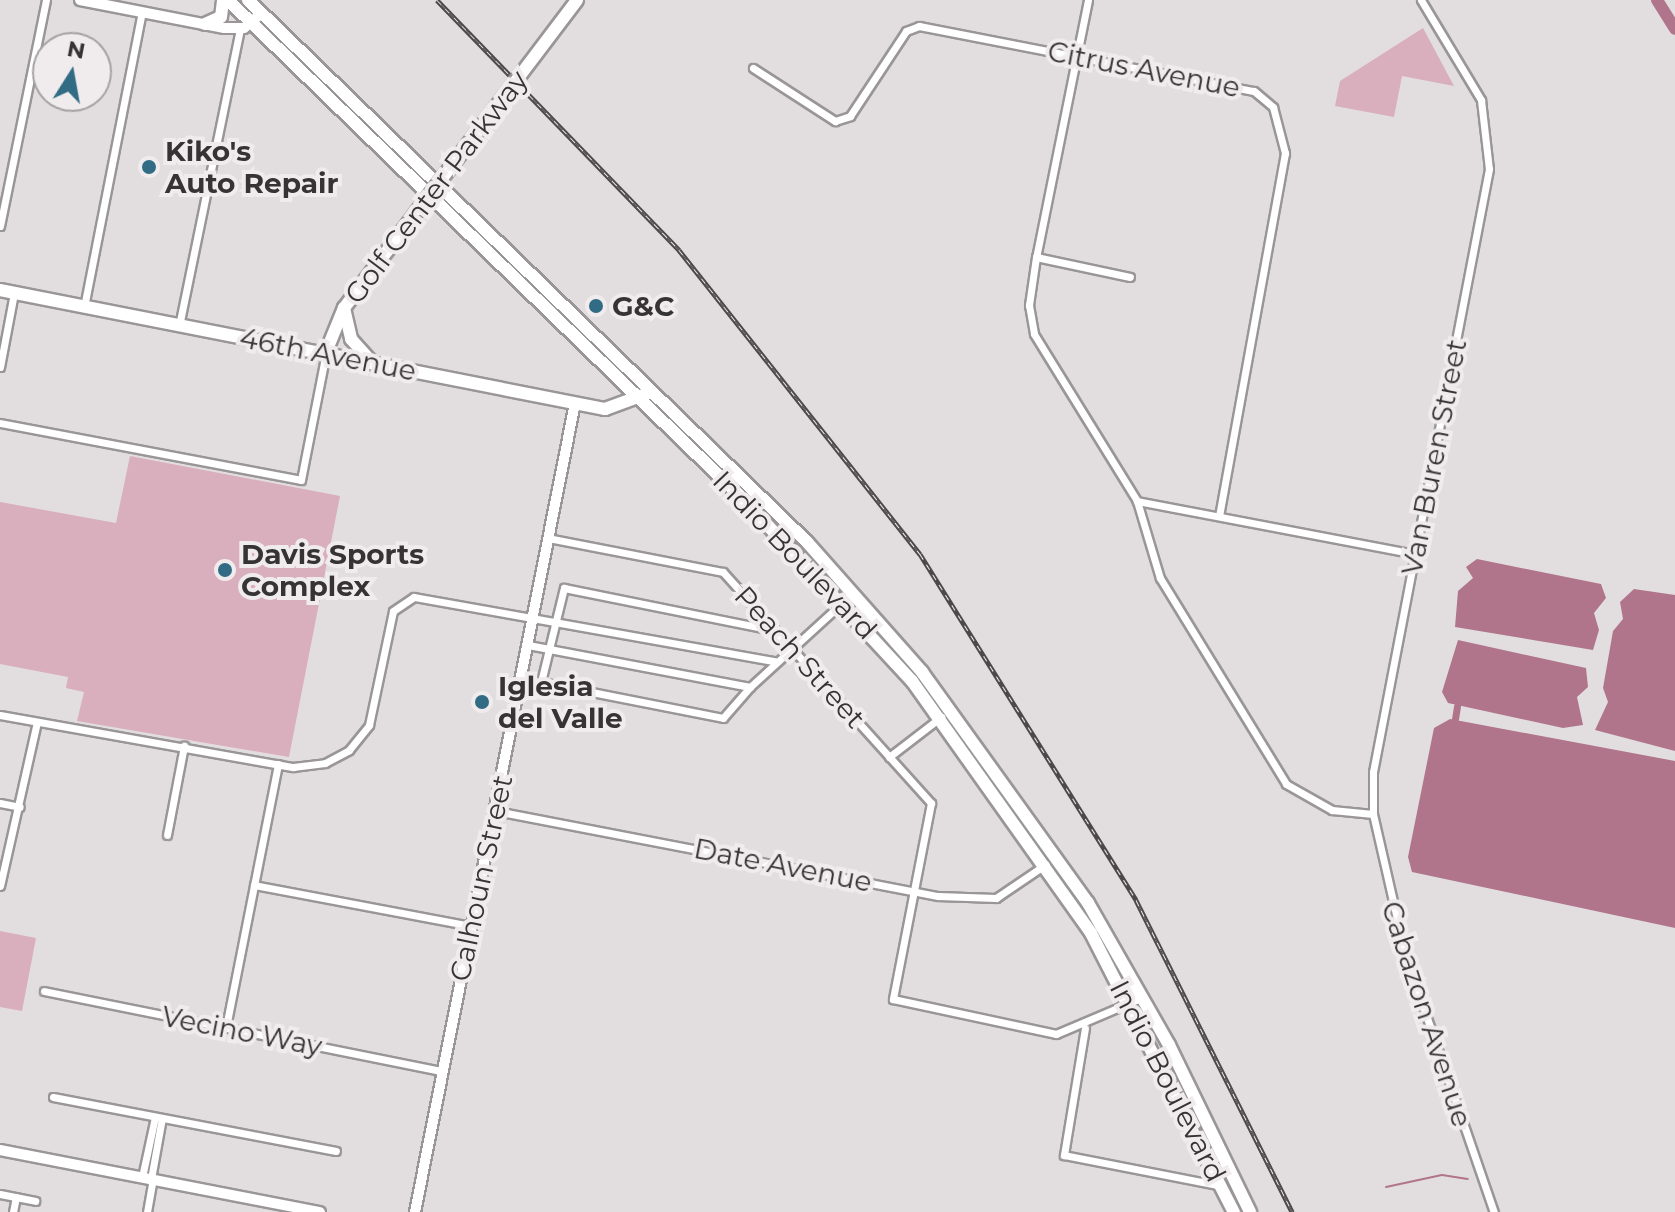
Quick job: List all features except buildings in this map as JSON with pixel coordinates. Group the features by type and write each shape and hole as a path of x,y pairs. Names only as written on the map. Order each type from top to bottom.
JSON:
{"main road":[{"path":"205,24 221,17 226,0"},
{"name":"Indio Boulevard","path":"226,0 245,26 321,90 849,598"},
{"name":"Indio Boulevard","path":"248,0 652,390 849,598 946,713 1052,860 1138,1001 1250,1212"},
{"name":"Golf Center Parkway","path":"326,352 344,308 577,0"},
{"path":"321,90 372,119"},
{"name":"46th Avenue","path":"0,290 575,403 617,409 652,390"},
{"path":"344,308 351,339 373,362"},
{"name":"Indio Boulevard","path":"1138,1001 1234,1212"}],"street":[{"path":"0,226 46,0"},
{"path":"80,0 205,24 245,26"},
{"path":"1088,0 1036,257 1029,305 1034,334 1137,501 1160,578 1286,784 1332,810 1373,814"},
{"name":"Van Buren Street","path":"1373,814 1373,772 1489,169 1481,100 1421,0"},
{"path":"84,307 142,12"},
{"path":"179,326 245,26 262,13"},
{"name":"Citrus Avenue","path":"753,68 835,121 850,116 906,31 919,26 1254,91 1273,107 1283,131 1219,516"},
{"path":"1036,257 1130,277"},
{"path":"0,367 14,293"},
{"name":"Golf Center Parkway","path":"0,423 301,480 326,352"},
{"name":"Calhoun Street","path":"415,1212 440,1071 496,811 575,403"},
{"path":"1137,501 1415,554"},
{"name":"Peach Street","path":"548,538 723,572 799,650 931,803 915,889"},
{"path":"541,682 552,618 564,588 763,628 799,650"},
{"path":"521,679 723,718 775,661 799,650 849,598"},
{"path":"0,715 278,764 325,763 362,737 400,600 552,618 775,661"},
{"path":"528,645 750,687"},
{"path":"889,757 946,713"},
{"path":"0,886 37,722"},
{"path":"167,835 184,746"},
{"path":"226,1027 278,764"},
{"path":"0,803 20,807"},
{"name":"Date Avenue","path":"496,811 915,889 996,898 1052,860"},
{"name":"Cabazon Avenue","path":"1373,814 1405,954 1494,1212"},
{"path":"254,885 471,926"},
{"path":"915,889 893,999 1056,1034 1085,1028 1138,1001"},
{"name":"Vecino Way","path":"44,991 440,1071"},
{"path":"1085,1028 1064,1155 1222,1187"},
{"path":"53,1097 336,1151"},
{"path":"147,1212 158,1117"},
{"path":"0,1150 320,1212"},
{"path":"0,1194 35,1201"},
{"path":"13,1212 16,1197"}],"shaded area":[{"path":"1423,28 1454,86 1402,76 1394,117 1335,106 1340,81"},
{"name":"Davis Sports Complex","path":"130,456 340,496 289,757 77,721 84,692 66,688 68,677 0,664 0,502 116,523"},
{"path":"1477,559 1601,584 1606,598 1594,613 1599,630 1593,650 1455,627 1458,591 1473,578 1466,567"},
{"path":"1634,589 1675,595 1675,751 1595,730 1608,702 1603,688 1613,631 1623,619 1620,602"},
{"path":"1458,640 1586,668 1588,687 1577,697 1583,725 1563,728 1448,703 1442,692"},
{"path":"1450,719 1675,761 1675,928 1412,872 1408,857 1434,728"},
{"path":"0,931 36,938 22,1011 0,1007"}],"waterway":[{"path":"1657,0 1675,29"},
{"path":"1455,719 1457,706"},
{"path":"1386,1187 1442,1175 1468,1179"}],"railway":[{"path":"437,0 679,250 920,554 1136,900 1292,1212"}],"place":[{"name":"Kiko's Auto Repair","path":"149,167"},
{"name":"G&C","path":"596,306"},
{"name":"Davis Sports Complex","path":"225,570"},
{"name":"Iglesia del Valle","path":"482,702"}]}
